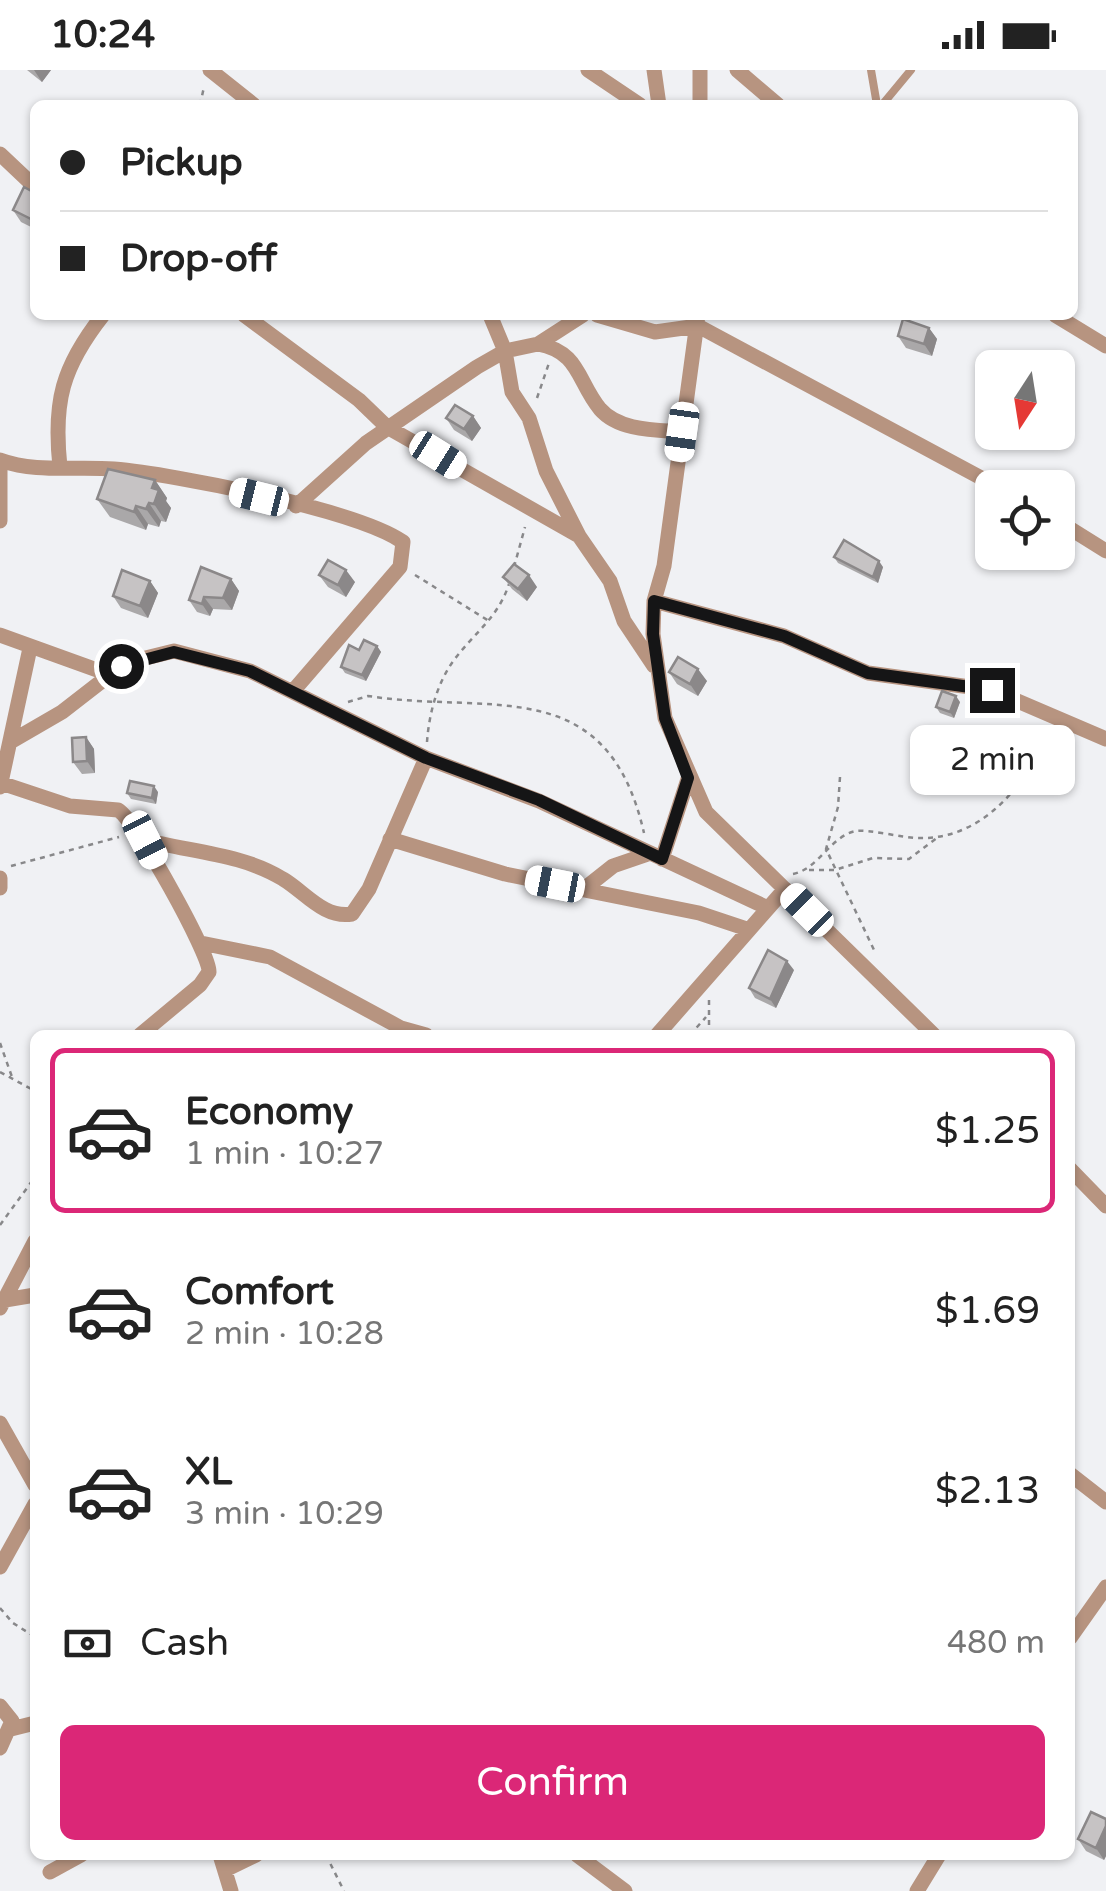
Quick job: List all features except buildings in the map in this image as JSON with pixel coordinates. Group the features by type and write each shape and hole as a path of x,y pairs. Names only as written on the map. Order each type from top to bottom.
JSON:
{"street":[{"path":"588,70 633,100"},
{"path":"654,70 658,100"},
{"path":"700,70 700,100"},
{"path":"737,70 772,100"},
{"path":"207,78 245,100"},
{"path":"0,154 30,181"},
{"path":"60,467 56,408 75,352 98,320"},
{"path":"251,320 359,400 387,427 579,536"},
{"path":"492,320 505,351 512,392 529,418 546,471 579,536 610,581 618,610 656,669"},
{"path":"296,506 387,427 505,351 546,345 577,320"},
{"path":"614,320 654,332 698,321 975,474"},
{"path":"1064,320 1106,346"},
{"path":"698,321 664,566 654,601 656,669 665,718 706,812 929,1030"},
{"path":"546,345 574,360 600,409 614,419 634,427 682,432"},
{"path":"0,521 0,460 17,466 147,472 296,506 390,533 403,542 400,567 294,690"},
{"path":"1075,532 1106,551"},
{"path":"654,601 784,636 868,673 968,684 1106,738"},
{"path":"0,635 97,670 174,652 250,671 426,758 539,800 768,908"},
{"path":"30,648 0,785 70,806 118,810 142,835 210,963 206,978 146,1030"},
{"path":"12,741 62,712 121,666"},
{"path":"142,835 265,868 321,908 343,915 362,903 426,758"},
{"path":"655,856 688,778"},
{"path":"390,839 505,874 699,913 746,930"},
{"path":"584,890 614,866 655,856"},
{"path":"0,878 0,888"},
{"path":"661,1030 768,908 778,883"},
{"path":"201,943 270,957 396,1030"},
{"path":"1075,1174 1106,1206"},
{"path":"2,1304 30,1251"},
{"path":"0,1271 14,1283"},
{"path":"2,1304 30,1296"},
{"path":"0,1423 30,1476"},
{"path":"1075,1478 1106,1502"},
{"path":"0,1568 30,1513"},
{"path":"1075,1632 1103,1597"},
{"path":"0,1706 12,1721 0,1748"},
{"path":"11,1729 30,1724"},
{"path":"50,1872 72,1860"},
{"path":"584,1860 625,1891"},
{"path":"917,1891 936,1860"},
{"path":"222,1863 231,1891"}],"lane":[{"path":"871,70 881,100"},
{"path":"887,100 912,70"}],"path":[{"path":"529,418 546,345"},
{"path":"426,758 435,700 455,658 491,622 504,600 529,511"},
{"path":"400,567 491,622"},
{"path":"339,716 358,696 543,709 572,719 610,752 655,856"},
{"path":"778,883 806,870 826,849 858,831 938,837 955,834 990,814 1026,772 1057,716"},
{"path":"840,777 838,807 826,849 870,937 878,980"},
{"path":"0,870 142,835"},
{"path":"806,870 835,870 873,858 910,859 938,837"},
{"path":"708,1030 706,1016 715,969"},
{"path":"694,1030 706,1016"},
{"path":"0,1043 12,1078"},
{"path":"0,1072 30,1089"},
{"path":"1,1224 30,1184"},
{"path":"0,1608 13,1623 30,1633"},
{"path":"328,1860 344,1891"}],"route":[{"path":"121,666 174,652 250,671 426,758 539,800 662,859 688,778 665,718 656,669 654,601 784,636 868,673 992,690"}]}
